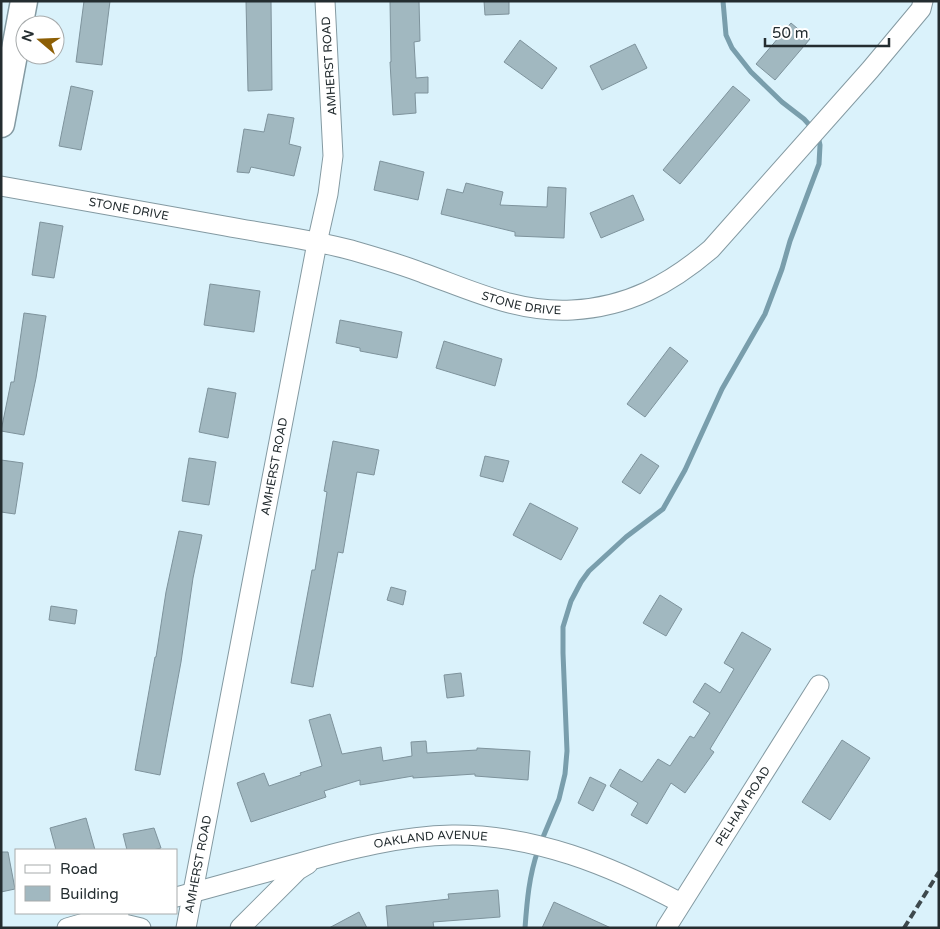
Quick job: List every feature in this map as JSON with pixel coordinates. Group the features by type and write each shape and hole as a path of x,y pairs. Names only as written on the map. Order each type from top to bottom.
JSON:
{"street":[{"path":"1,124 24,1"},
{"name":"AMHERST ROAD","path":"186,928 185,895 328,194 333,156 324,1"},
{"name":"STONE DRIVE","path":"1,186 351,250 422,272 502,303 539,310 609,306 660,286 686,270 711,249 870,70 921,9 924,1"},
{"name":"PELHAM ROAD","path":"666,928 819,685"},
{"name":"OAKLAND AVENUE","path":"185,895 373,845 416,838 453,835 500,838 548,847 637,880 681,904"},
{"path":"240,928 298,870 315,859"},
{"path":"67,928 115,914"},
{"path":"100,918 141,928"}],"building":[{"path":"84,1 110,1 102,65 76,62"},
{"path":"246,1 271,1 272,90 248,91"},
{"path":"390,1 419,1 420,41 414,42 416,78 428,77 428,93 415,93 416,113 393,115 390,62"},
{"path":"484,1 509,1 509,14 485,15"},
{"path":"791,23 810,39 775,80 756,64"},
{"path":"520,40 557,68 542,89 504,62"},
{"path":"635,44 647,68 602,90 590,66"},
{"path":"71,86 93,91 81,150 59,146"},
{"path":"733,86 750,100 680,184 663,170"},
{"path":"268,114 294,118 289,144 301,147 294,176 251,167 249,173 237,172 244,129 264,132"},
{"path":"380,161 424,172 418,200 374,190"},
{"path":"466,183 503,192 500,205 547,207 548,187 566,188 564,238 515,236 515,232 441,214 447,189 463,193"},
{"path":"633,195 644,220 601,238 590,213"},
{"path":"40,222 63,226 54,278 32,275"},
{"path":"210,284 260,291 254,332 204,325"},
{"path":"24,313 46,316 24,435 1,431 11,382 14,382"},
{"path":"340,320 402,332 397,358 360,351 360,348 336,343"},
{"path":"444,341 502,359 495,386 436,368"},
{"path":"670,347 688,361 645,417 627,404"},
{"path":"208,388 236,393 228,438 199,432"},
{"path":"333,441 379,450 374,475 357,472 343,553 338,552 313,687 291,683 312,570 315,570 327,492 324,491"},
{"path":"641,454 659,466 640,494 622,482"},
{"path":"485,456 509,461 503,482 480,476"},
{"path":"189,458 216,462 209,505 182,501"},
{"path":"1,460 23,463 15,514 1,512"},
{"path":"530,503 578,528 561,560 513,535"},
{"path":"179,531 202,535 160,775 135,770 166,592"},
{"path":"391,587 406,591 403,605 387,600"},
{"path":"660,595 682,609 666,636 643,623"},
{"path":"51,606 77,610 75,624 49,620"},
{"path":"742,632 771,649 710,749 714,752 685,793 671,783 647,824 631,815 638,803 610,786 620,769 642,782 658,759 670,766 690,736 694,738 710,713 693,702 705,683 720,693 734,669 724,663"},
{"path":"461,673 464,696 447,698 444,675"},
{"path":"330,714 342,754 381,747 383,761 412,756 411,742 426,741 427,753 477,750 477,748 530,751 528,780 475,776 475,774 413,778 413,776 360,785 360,780 324,791 326,797 251,822 237,783 264,773 269,786 322,766 309,720"},
{"path":"842,740 870,758 830,820 802,802"},
{"path":"590,777 606,785 593,811 578,803"},
{"path":"86,818 95,849 56,849 50,828"},
{"path":"154,828 161,848 127,849 123,834"},
{"path":"1,852 8,852 15,889 1,892"},
{"path":"498,890 500,917 433,922 434,928 388,928 386,906 449,899 448,894"},
{"path":"554,902 611,928 542,928"},
{"path":"359,912 367,928 329,928"}],"waterway":[{"path":"723,1 726,35 732,48 751,72 813,129"},
{"path":"541,842 559,799 565,774 567,751 563,627 571,601 589,571 626,537 663,509 685,470 722,389 765,314 819,164 820,145 818,136"},
{"path":"525,928 530,879 538,850"}],"railway":[{"path":"904,928 939,872"}]}
